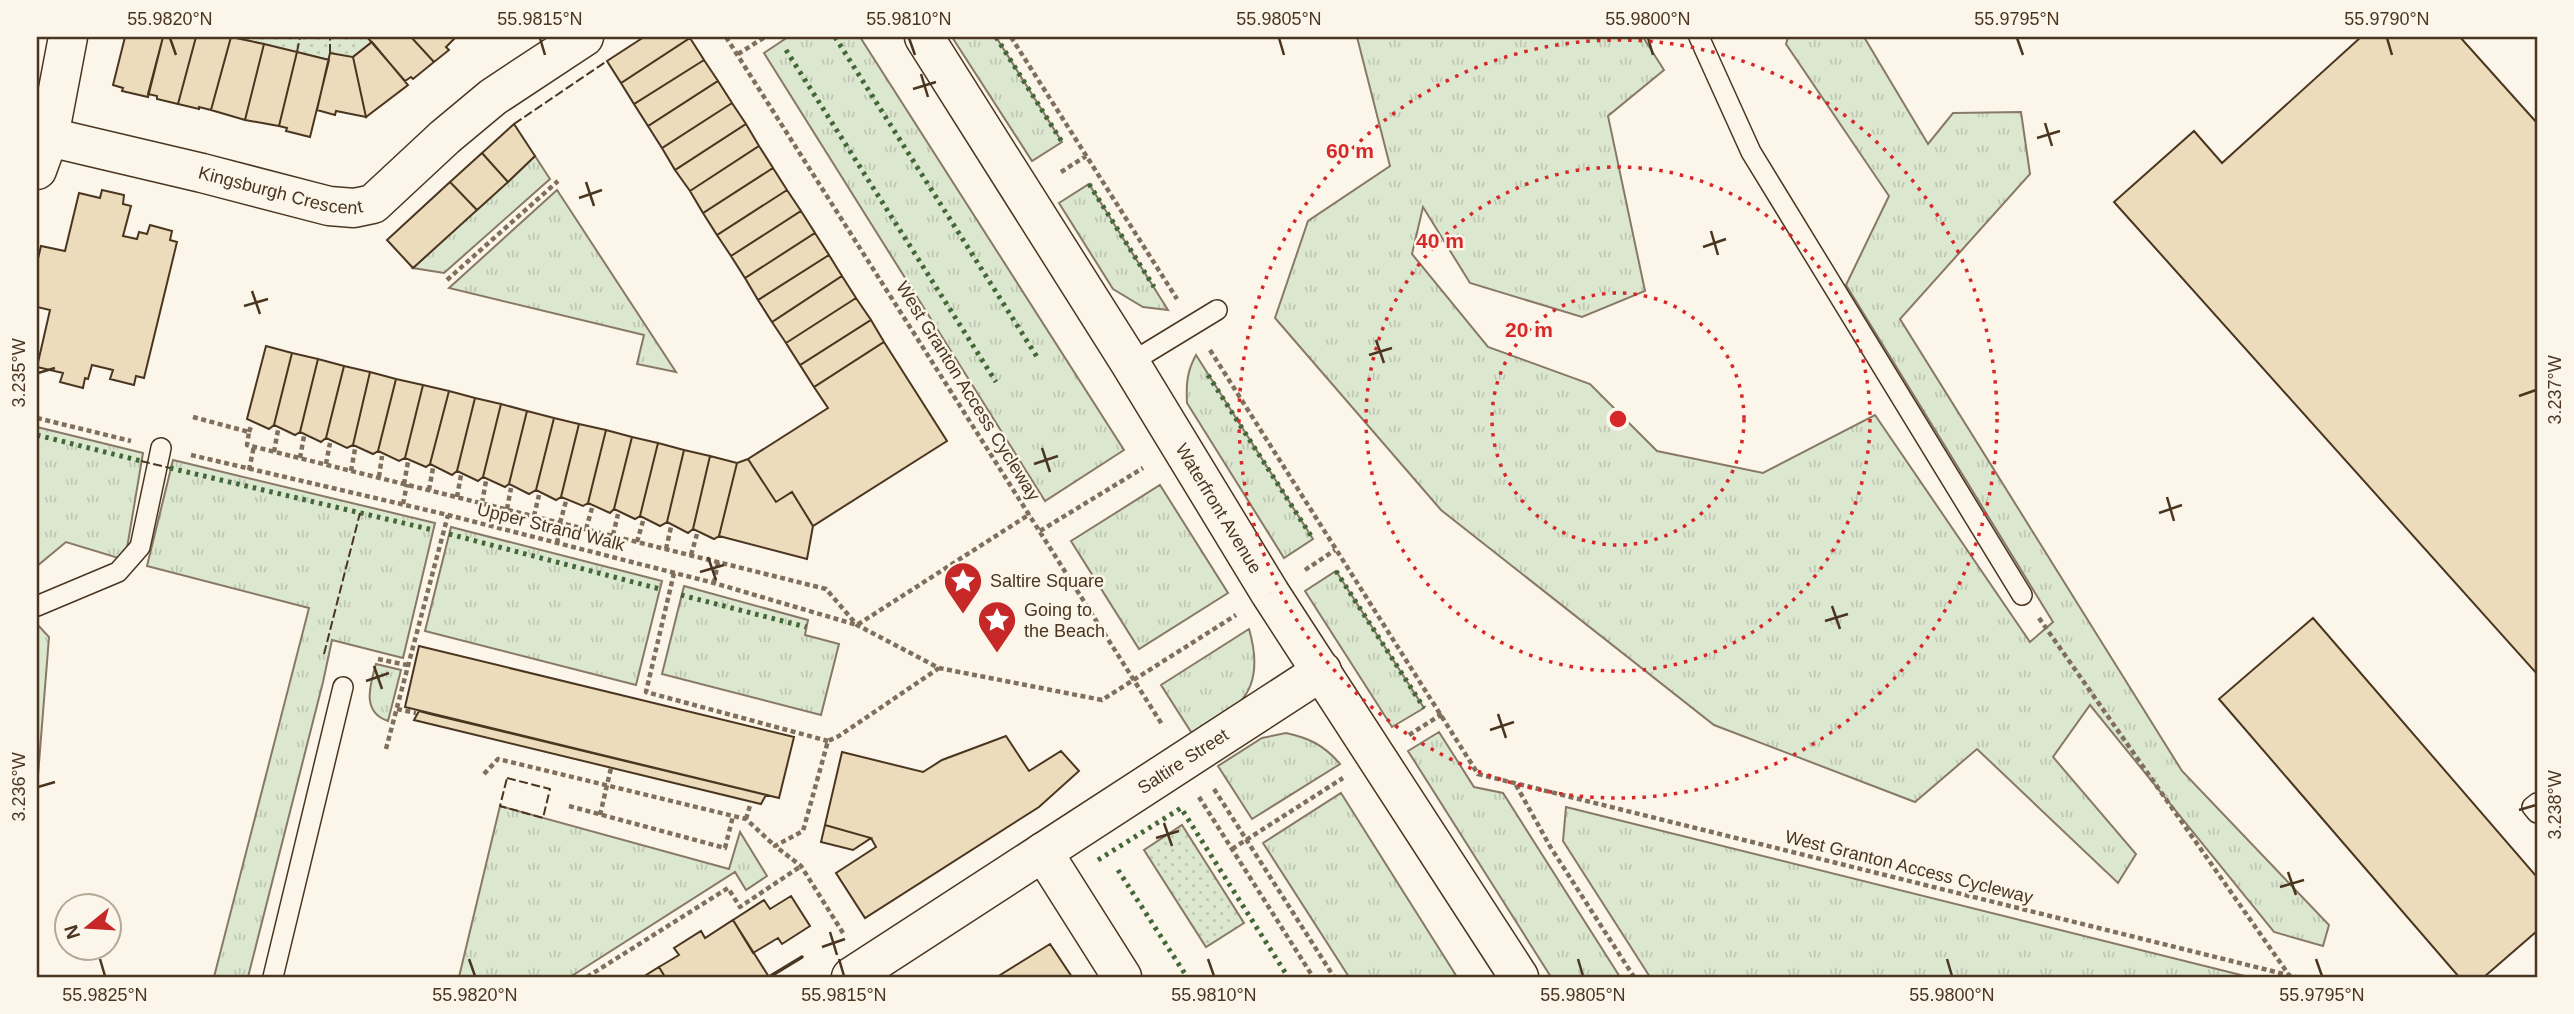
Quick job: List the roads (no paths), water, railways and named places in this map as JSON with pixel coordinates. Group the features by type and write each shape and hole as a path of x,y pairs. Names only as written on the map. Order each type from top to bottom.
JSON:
{"street":[{"name":"Kingsburgh Crescent","path":"68,37 43,154 202,173 329,206 354,208 373,204 493,97 584,37"},
{"name":"Waterfront Avenue","path":"924,37 1130,363 1270,593 1519,977"},
{"name":"Saltire Street","path":"858,973 1322,671"},
{"path":"1043,852 1122,977"}],"lane":[{"path":"1699,37 1751,152 2022,595"},
{"path":"1130,363 1217,310"},
{"path":"37,606 118,572 140,547 161,448"},
{"path":"272,977 343,687"},
{"path":"2537,803 2532,807 2537,813"}],"place":[{"name":"Saltire Square","path":"963,615"},
{"name":"Going to the Beach","path":"997,654"}]}
